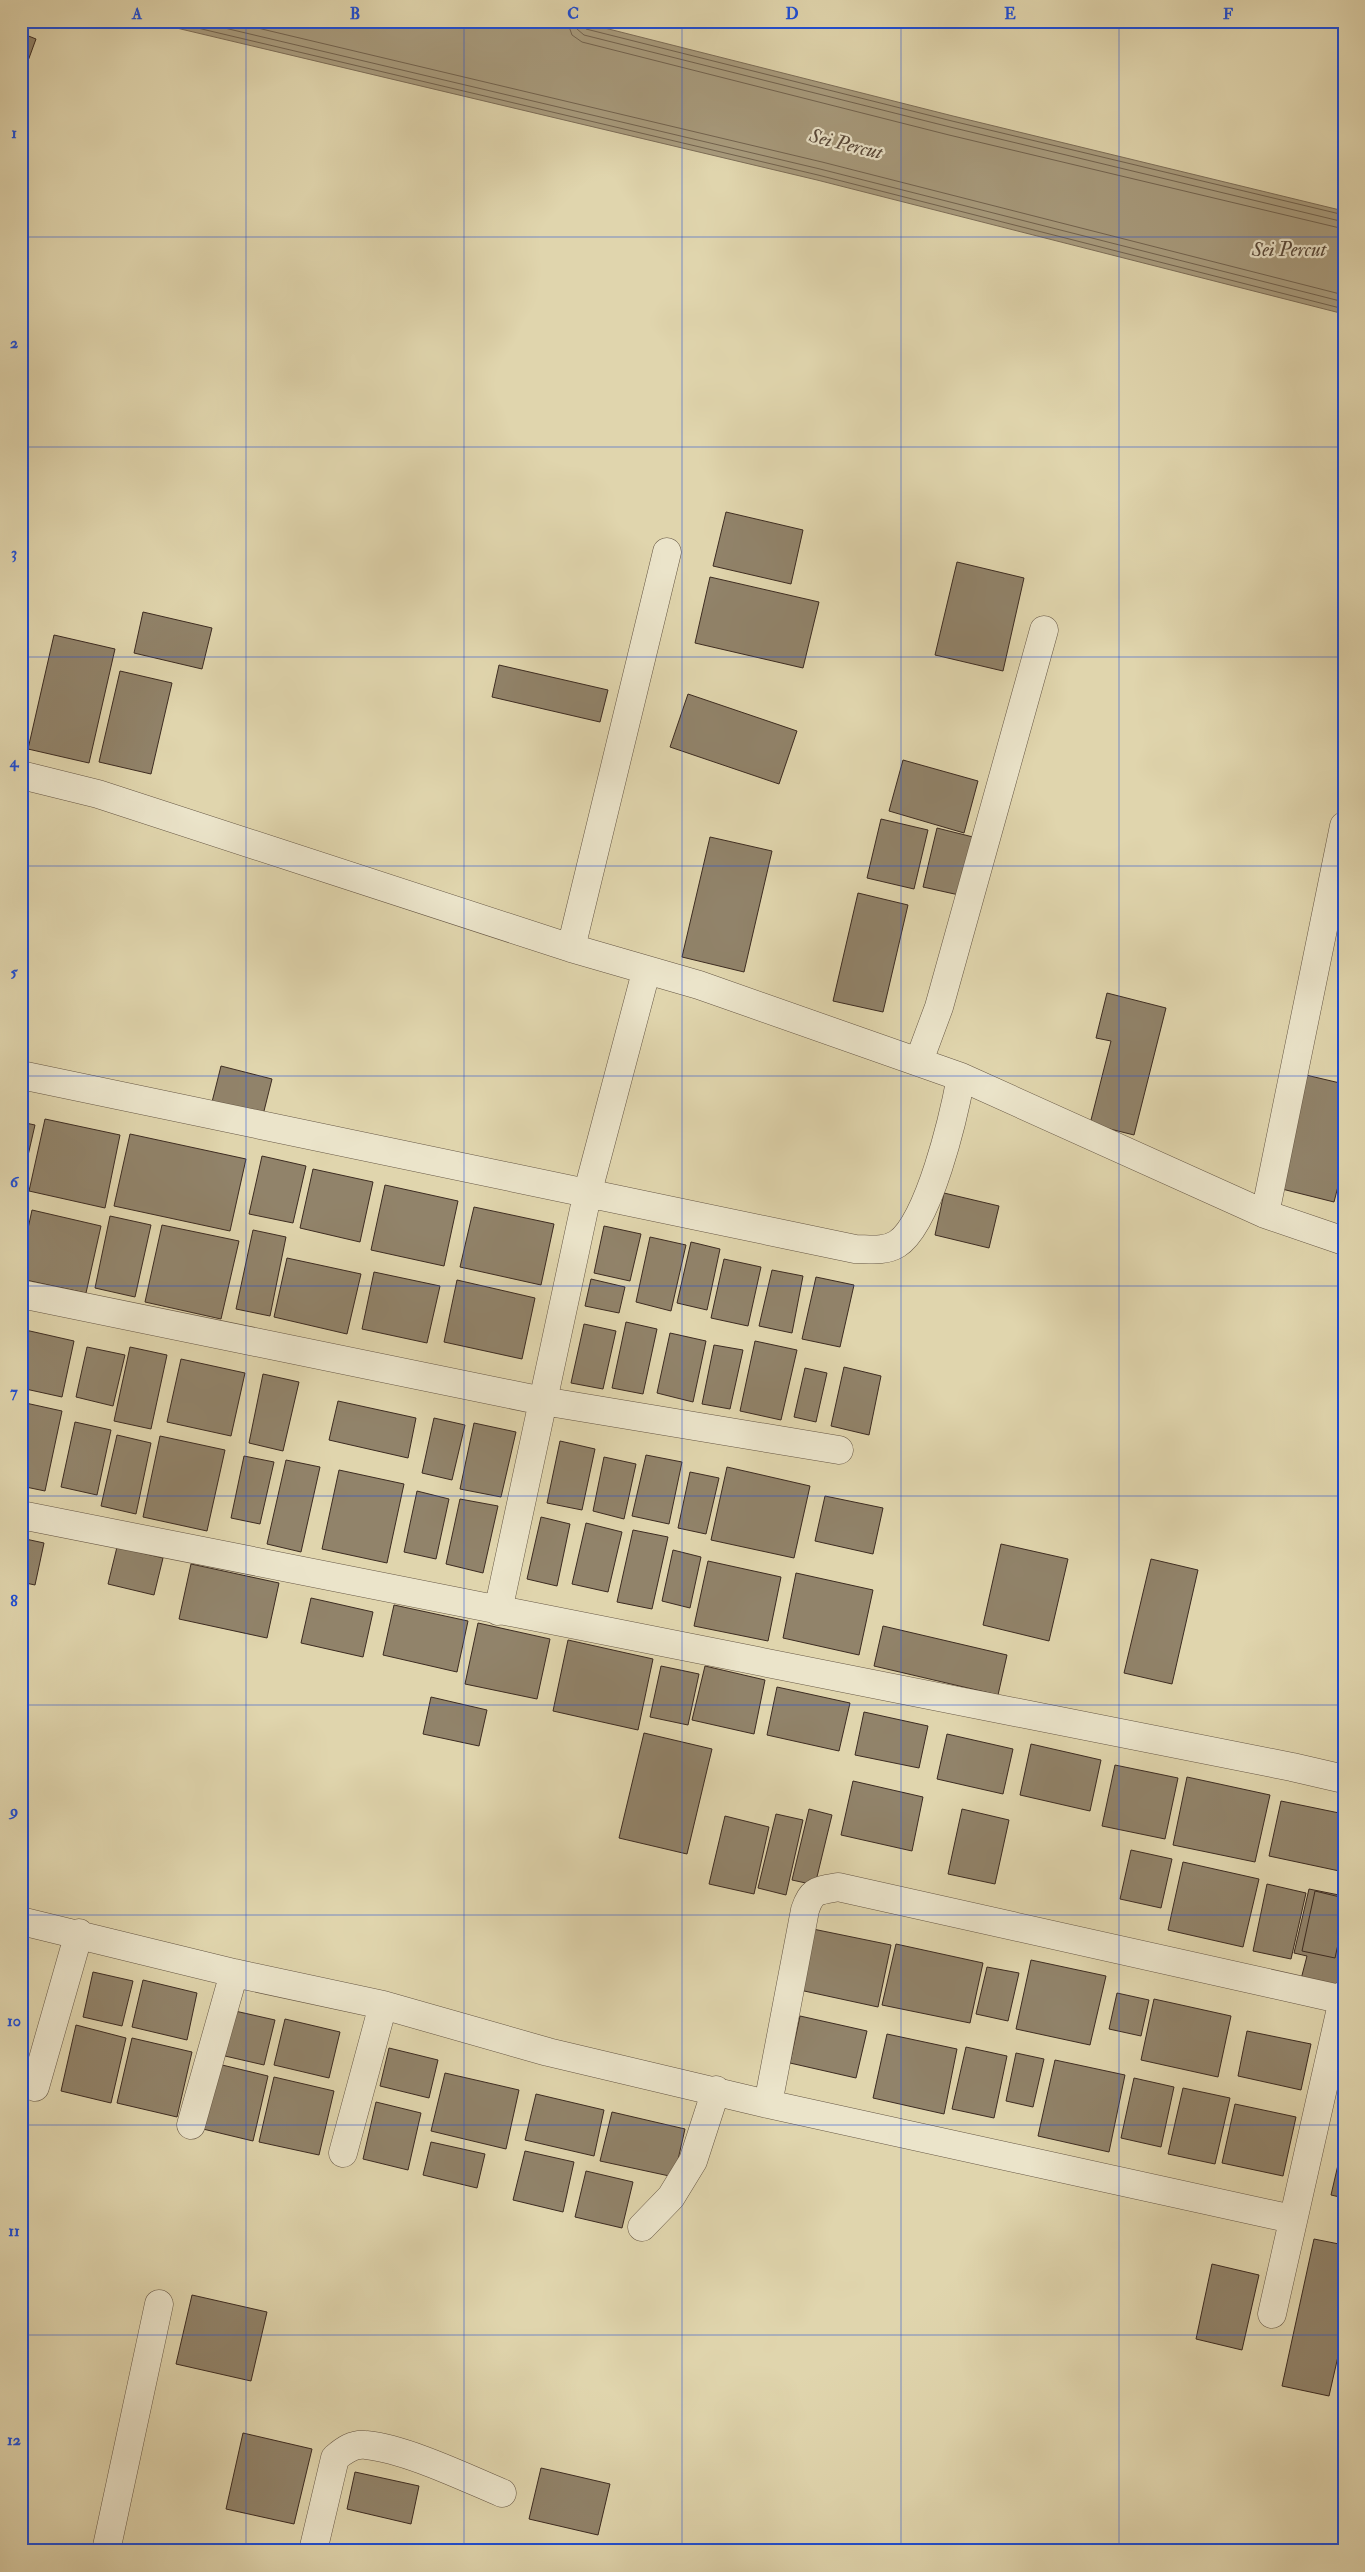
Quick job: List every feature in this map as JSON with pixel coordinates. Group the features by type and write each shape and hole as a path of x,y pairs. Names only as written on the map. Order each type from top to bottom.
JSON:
{"street":[{"path":"571,948 667,552"},
{"path":"919,1061 939,1007 1044,630"},
{"path":"21,775 107,797 646,972 699,985 919,1061 961,1077 1265,1214 1344,1241"},
{"path":"1265,1214 1344,826"},
{"path":"498,1611 588,1191 646,972"},
{"path":"21,1075 588,1191 855,1249 883,1250 897,1244 912,1231 937,1172 955,1108 961,1077"},
{"path":"21,1294 543,1401 839,1450"},
{"path":"21,1515 1292,1767 1344,1779"},
{"path":"768,2104 809,1896 818,1891 838,1887 1343,1998 1272,2314"},
{"path":"21,1920 234,1972 383,2005 548,2052 716,2090 768,2104 1292,2219"},
{"path":"35,2087 80,1933"},
{"path":"191,2125 234,1972"},
{"path":"343,2153 383,2005"},
{"path":"642,2227 671,2197 693,2161 716,2090"},
{"path":"106,2551 159,2304"},
{"path":"313,2551 336,2458 346,2448 365,2444 413,2457 502,2493"}],"water":[{"name":"Sei Percut","path":"147,21 577,21 953,116 1344,211 1344,314 817,180"}],"building":[{"path":"21,33 36,39 21,80"},
{"path":"726,512 803,530 791,584 713,566"},
{"path":"957,562 1024,578 1003,671 935,655"},
{"path":"710,577 819,602 803,668 695,643"},
{"path":"143,612 212,628 202,669 134,653"},
{"path":"54,635 115,649 89,763 28,749"},
{"path":"499,665 608,690 600,722 492,697"},
{"path":"120,671 172,683 151,774 99,762"},
{"path":"688,694 797,731 779,784 670,747"},
{"path":"903,760 978,781 964,833 889,811"},
{"path":"1344,778 1344,802 1338,801"},
{"path":"881,819 928,830 914,889 867,878"},
{"path":"937,828 973,837 959,895 923,887"},
{"path":"710,837 772,851 744,972 682,957"},
{"path":"858,893 908,905 883,1012 833,1001"},
{"path":"1107,993 1166,1008 1134,1135 1090,1124 1111,1041 1096,1038"},
{"path":"221,1066 272,1079 263,1115 212,1102"},
{"path":"1306,1075 1344,1084 1344,1163 1334,1202 1278,1188"},
{"path":"45,1119 120,1135 105,1208 29,1191"},
{"path":"21,1122 35,1125 21,1186"},
{"path":"130,1134 246,1159 230,1231 114,1206"},
{"path":"262,1156 306,1166 293,1223 249,1214"},
{"path":"313,1169 373,1182 360,1242 300,1228"},
{"path":"385,1185 458,1201 444,1266 371,1250"},
{"path":"944,1193 999,1206 989,1248 935,1235"},
{"path":"474,1207 554,1224 541,1285 460,1267"},
{"path":"32,1210 101,1226 86,1293 21,1279 21,1261"},
{"path":"110,1216 151,1225 135,1297 95,1288"},
{"path":"162,1225 239,1241 221,1319 145,1302"},
{"path":"604,1226 641,1234 630,1281 594,1273"},
{"path":"253,1230 286,1237 270,1316 236,1309"},
{"path":"650,1237 686,1245 671,1311 636,1302"},
{"path":"691,1242 720,1249 707,1310 677,1303"},
{"path":"287,1258 361,1274 347,1334 274,1317"},
{"path":"724,1259 761,1267 748,1326 711,1318"},
{"path":"772,1270 803,1276 792,1333 759,1326"},
{"path":"374,1272 440,1286 427,1343 362,1329"},
{"path":"816,1277 854,1285 840,1347 802,1339"},
{"path":"591,1279 625,1287 619,1313 585,1306"},
{"path":"457,1280 535,1298 522,1359 444,1342"},
{"path":"626,1322 657,1329 643,1394 612,1388"},
{"path":"584,1324 616,1331 603,1389 571,1383"},
{"path":"21,1329 74,1341 62,1397 21,1388"},
{"path":"670,1333 706,1341 693,1402 657,1393"},
{"path":"755,1341 797,1350 781,1420 740,1411"},
{"path":"714,1345 743,1350 730,1409 702,1404"},
{"path":"87,1347 125,1355 113,1406 76,1397"},
{"path":"130,1347 167,1355 151,1429 114,1421"},
{"path":"181,1359 245,1373 231,1436 167,1422"},
{"path":"844,1367 881,1376 869,1435 831,1426"},
{"path":"805,1368 827,1373 816,1422 794,1417"},
{"path":"263,1374 299,1382 283,1451 249,1443"},
{"path":"338,1401 416,1418 408,1458 329,1440"},
{"path":"21,1402 62,1411 45,1491 21,1486"},
{"path":"434,1418 465,1425 452,1480 422,1473"},
{"path":"75,1422 111,1430 97,1495 61,1487"},
{"path":"474,1423 516,1432 501,1497 460,1489"},
{"path":"117,1435 151,1443 136,1514 101,1506"},
{"path":"160,1436 225,1450 207,1531 143,1517"},
{"path":"560,1441 595,1449 582,1510 547,1503"},
{"path":"646,1455 682,1462 669,1524 632,1516"},
{"path":"244,1456 274,1462 260,1524 231,1518"},
{"path":"604,1457 636,1464 624,1519 593,1511"},
{"path":"286,1460 320,1467 301,1552 267,1544"},
{"path":"727,1467 810,1486 794,1558 711,1540"},
{"path":"339,1470 404,1484 387,1563 322,1549"},
{"path":"690,1472 719,1478 706,1534 678,1528"},
{"path":"417,1491 449,1499 436,1559 404,1552"},
{"path":"825,1496 883,1508 873,1554 815,1541"},
{"path":"460,1499 498,1506 483,1573 446,1564"},
{"path":"541,1517 570,1524 557,1586 527,1579"},
{"path":"586,1523 622,1532 608,1592 572,1584"},
{"path":"633,1530 668,1537 652,1609 617,1602"},
{"path":"21,1538 44,1543 35,1585 21,1582"},
{"path":"1001,1544 1068,1559 1049,1641 983,1625"},
{"path":"117,1547 163,1558 154,1595 108,1584"},
{"path":"673,1550 701,1557 690,1608 662,1601"},
{"path":"1151,1559 1198,1570 1172,1684 1124,1673"},
{"path":"708,1561 781,1577 768,1641 694,1626"},
{"path":"191,1564 279,1583 267,1638 179,1619"},
{"path":"796,1573 873,1590 859,1655 783,1638"},
{"path":"311,1598 373,1612 363,1657 301,1643"},
{"path":"394,1605 468,1621 457,1672 383,1655"},
{"path":"478,1623 550,1639 537,1699 465,1684"},
{"path":"883,1626 1007,1655 998,1695 874,1666"},
{"path":"568,1640 653,1659 638,1730 553,1711"},
{"path":"661,1666 699,1674 688,1725 650,1717"},
{"path":"705,1666 765,1680 754,1734 692,1720"},
{"path":"777,1687 850,1703 839,1751 767,1735"},
{"path":"431,1697 487,1710 479,1746 423,1734"},
{"path":"864,1712 928,1726 919,1768 855,1755"},
{"path":"644,1733 712,1749 687,1854 619,1838"},
{"path":"947,1734 1013,1749 1003,1794 937,1779"},
{"path":"1031,1744 1101,1760 1090,1811 1020,1795"},
{"path":"1115,1765 1178,1778 1165,1839 1102,1826"},
{"path":"1187,1777 1270,1795 1255,1862 1173,1845"},
{"path":"853,1781 923,1797 912,1851 841,1835"},
{"path":"1281,1801 1344,1814 1344,1872 1269,1856"},
{"path":"809,1809 832,1815 815,1885 792,1880"},
{"path":"962,1809 1009,1820 995,1884 948,1874"},
{"path":"776,1814 803,1820 786,1895 758,1888"},
{"path":"725,1816 769,1827 754,1894 709,1884"},
{"path":"1131,1850 1172,1859 1161,1908 1120,1899"},
{"path":"1183,1862 1259,1879 1243,1947 1168,1930"},
{"path":"1267,1884 1306,1893 1291,1959 1253,1951"},
{"path":"1309,1889 1344,1896 1344,1964 1338,1990 1300,1983 1307,1956 1294,1953"},
{"path":"1315,1891 1344,1898 1344,1917 1335,1958 1302,1951"},
{"path":"808,1928 891,1945 878,2007 795,1989"},
{"path":"896,1944 983,1963 970,2023 882,2005"},
{"path":"21,1957 26,1958 21,1979"},
{"path":"1031,1960 1106,1976 1090,2045 1016,2029"},
{"path":"987,1967 1019,1973 1008,2021 976,2014"},
{"path":"93,1972 133,1981 122,2026 83,2017"},
{"path":"143,1980 197,1993 187,2040 132,2027"},
{"path":"1117,1993 1149,2000 1141,2036 1109,2029"},
{"path":"1154,1999 1231,2016 1218,2077 1141,2060"},
{"path":"235,2011 275,2020 264,2065 225,2056"},
{"path":"800,2016 867,2031 856,2078 790,2063"},
{"path":"285,2019 340,2032 329,2078 274,2065"},
{"path":"76,2025 126,2038 111,2103 61,2091"},
{"path":"1247,2031 1311,2044 1301,2090 1238,2076"},
{"path":"887,2034 957,2049 944,2114 873,2098"},
{"path":"132,2038 192,2052 177,2117 117,2103"},
{"path":"966,2047 1007,2056 994,2118 952,2109"},
{"path":"389,2048 438,2060 429,2098 380,2086"},
{"path":"1016,2053 1044,2059 1033,2107 1006,2101"},
{"path":"1055,2060 1125,2075 1109,2152 1038,2136"},
{"path":"218,2064 268,2076 253,2141 203,2129"},
{"path":"445,2073 519,2090 506,2149 431,2131"},
{"path":"274,2077 334,2091 319,2155 259,2142"},
{"path":"1134,2078 1174,2087 1161,2147 1121,2138"},
{"path":"1183,2088 1230,2098 1215,2164 1168,2154"},
{"path":"536,2094 604,2110 594,2156 525,2140"},
{"path":"376,2102 421,2113 408,2170 363,2159"},
{"path":"1235,2104 1296,2117 1283,2176 1222,2163"},
{"path":"612,2112 685,2129 674,2177 600,2161"},
{"path":"1344,2139 1344,2198 1331,2195"},
{"path":"431,2142 485,2154 477,2188 423,2175"},
{"path":"525,2151 574,2162 563,2212 513,2200"},
{"path":"586,2171 633,2182 622,2228 575,2217"},
{"path":"1314,2239 1344,2245 1344,2330 1329,2396 1282,2386"},
{"path":"1212,2264 1259,2275 1242,2350 1196,2339"},
{"path":"192,2295 267,2312 251,2381 176,2364"},
{"path":"243,2433 312,2449 294,2524 226,2509"},
{"path":"541,2468 610,2484 598,2535 529,2519"},
{"path":"355,2472 419,2486 411,2524 347,2509"}]}
